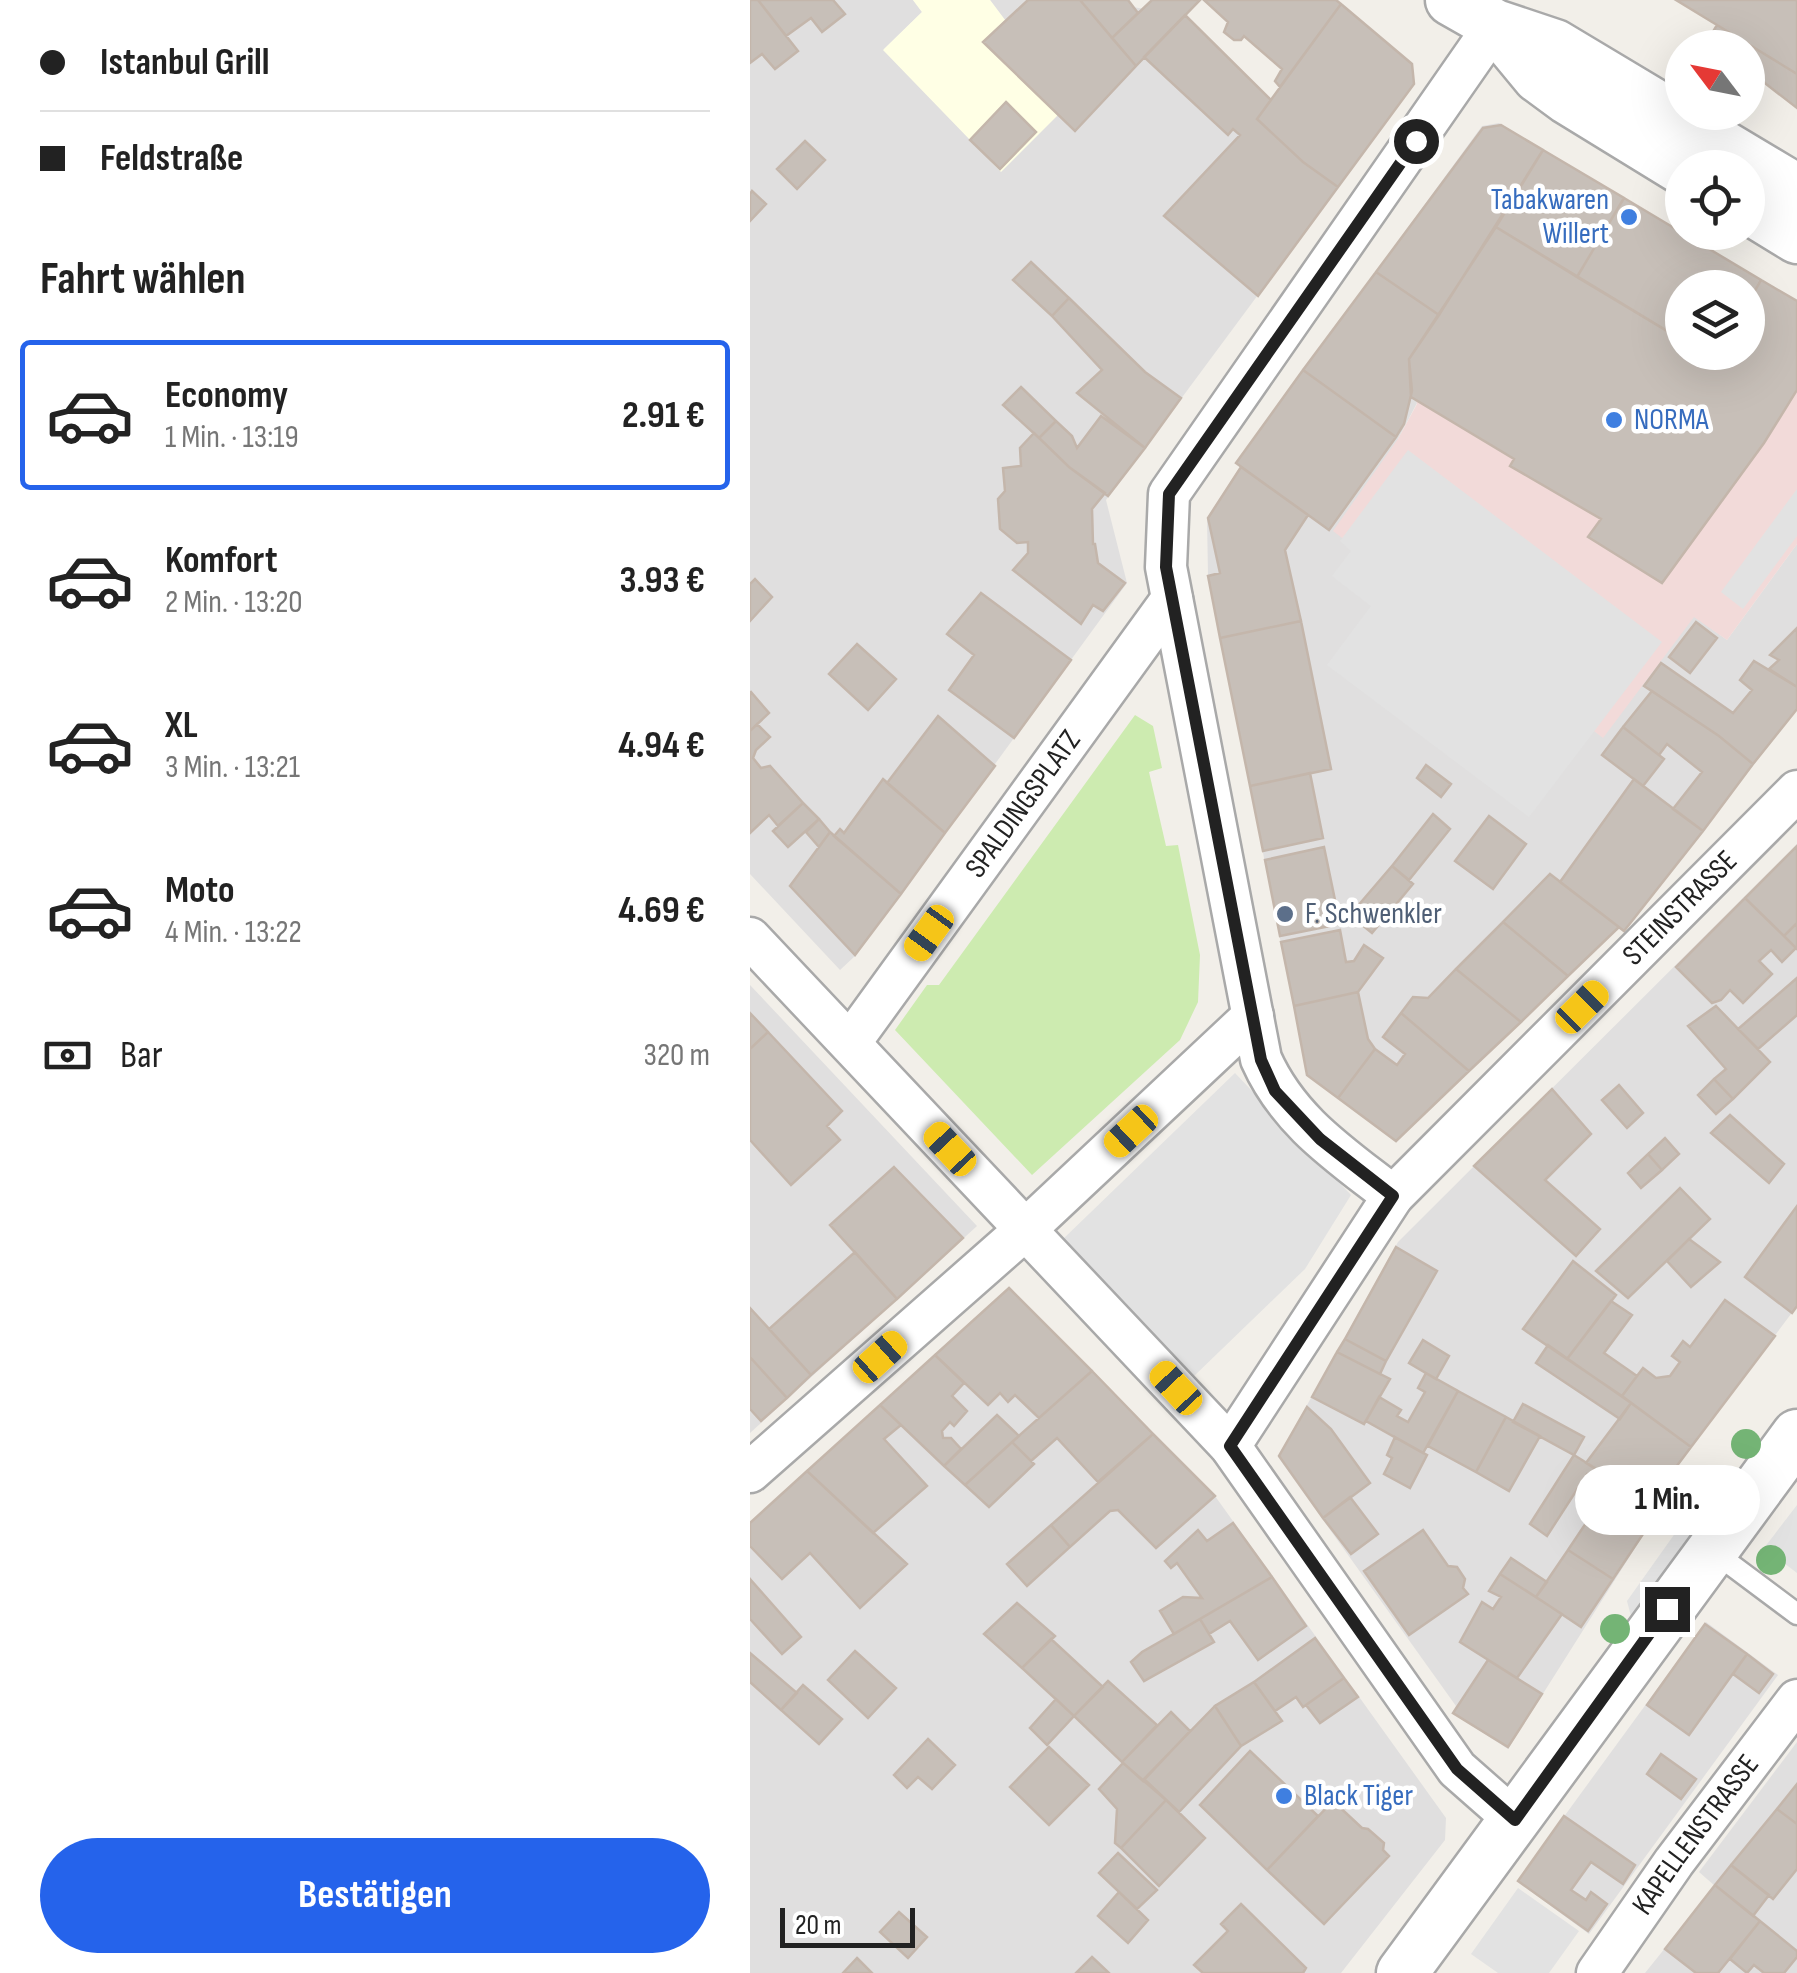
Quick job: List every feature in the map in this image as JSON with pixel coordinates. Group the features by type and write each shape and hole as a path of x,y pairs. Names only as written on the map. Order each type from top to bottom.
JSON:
{"street":[{"path":"1463,6 1538,77 1665,159"},
{"path":"1463,6 1555,45 1797,190"},
{"path":"1230,1446 1393,1196 1320,1139 1275,1091 1261,1060 1168,583 1169,494 1463,6"},
{"path":"1765,218 1797,238"},
{"name":"SPALDINGSPLATZ","path":"850,1043 1168,583"},
{"name":"STEINSTRASSE","path":"1393,1196 1797,791"},
{"path":"750,938 1230,1446 1457,1769 1515,1820"},
{"path":"750,1472 1026,1229 1253,1016"},
{"path":"1409,1971 1710,1549 1797,1435"},
{"name":"KAPELLENSTRASSE","path":"1597,1973 1674,1862 1797,1700"}],"lane":[{"path":"1710,1549 1797,1614"}],"shaded area":[{"path":"750,0 913,0 922,12 884,49 982,42 1005,20 990,0 1084,0 1180,14 1338,187 1106,500 1127,583 855,956 840,970 750,874"},
{"path":"913,0 990,0 1005,20 982,42 1058,115 1001,172 883,50 922,12"},
{"path":"1499,123 1544,150 1411,360 1417,403 1398,439 1694,616 1727,640 1797,544 1797,709 1623,932 1618,928 1396,1141 1307,1075 1208,575 1207,518 1240,467 1236,463 1482,126"},
{"path":"1544,150 1665,222 1665,250 1712,250 1745,270 1665,270 1665,370 1765,370 1765,282 1797,301 1797,544 1727,640 1694,617 1603,738 1333,531 1398,439 1417,404 1411,360"},
{"path":"1408,450 1662,642 1529,817 1327,665 1371,606 1332,576 1351,551 1340,541"},
{"path":"1797,489 1797,536 1743,609 1721,592"},
{"path":"1797,844 1797,1306 1649,1503 1659,1510 1508,1749 1452,1713 1456,1706 1278,1457 1398,1242"},
{"path":"750,985 977,1226 750,1433"},
{"path":"1235,1073 1351,1195 1305,1269 1192,1378 1061,1241"},
{"path":"1009,1288 1215,1496 1446,1818 1445,1840 1341,1973 750,1973 750,1523"},
{"path":"1716,1505 1632,1620 1627,1601 1693,1508"},
{"path":"1797,1505 1797,1573 1764,1548"},
{"path":"1706,1622 1778,1675 1589,1934 1517,1881"},
{"path":"1797,1742 1797,1973 1645,1973 1715,1886 1699,1872"},
{"path":"1518,1888 1579,1931 1549,1973 1498,1973 1471,1954"}],"green space":[{"path":"1135,715 1153,726 1162,768 1149,772 1166,846 1178,845 1200,955 1198,1002 1180,1040 1032,1175 895,1030 927,985 939,985"}],"building":[{"path":"750,0 758,0 798,51 775,69 762,54 750,63"},
{"path":"758,0 833,0 845,14 822,32 811,18 786,36"},
{"path":"1028,0 1080,0 1136,66 1075,131 983,42"},
{"path":"1080,0 1128,0 1138,13 1112,38"},
{"path":"1152,0 1200,0 1136,66 1112,38"},
{"path":"1204,0 1336,0 1341,4 1280,87 1275,81 1282,69 1244,36 1234,40 1224,32 1228,22"},
{"path":"1676,0 1797,0 1797,74 1765,54 1765,30 1725,30"},
{"path":"1341,4 1412,64 1414,84 1338,187 1303,162 1257,119"},
{"path":"1185,15 1271,100 1257,119 1303,162 1338,187 1258,296 1164,216 1240,135 1233,129 1228,135 1144,57"},
{"path":"1765,54 1797,74 1797,108 1765,83"},
{"path":"1006,102 1036,132 1000,169 970,140"},
{"path":"1501,125 1543,150 1439,315 1376,272 1483,128"},
{"path":"805,141 825,160 797,189 777,169"},
{"path":"1543,150 1624,198 1577,277 1496,227"},
{"path":"752,191 766,204 750,221 750,194"},
{"path":"1624,198 1665,223 1665,250 1711,250 1744,270 1665,270 1665,330 1577,277"},
{"name":"NORMA","path":"1496,227 1665,330 1665,370 1765,370 1765,282 1797,301 1797,390 1764,443 1662,583 1588,537 1601,519 1510,466 1514,459 1411,397 1409,359"},
{"path":"1031,262 1069,298 1052,316 1013,280"},
{"path":"1376,272 1439,315 1409,359 1412,391 1404,424 1396,437 1303,370"},
{"path":"1069,298 1145,372 1181,398 1145,448 1077,393 1102,370 1052,316"},
{"path":"1303,370 1396,437 1329,530 1236,463"},
{"path":"1021,387 1056,421 1039,438 1003,405"},
{"path":"1101,416 1145,448 1108,496 1039,438 1056,421 1072,436 1077,448"},
{"path":"1034,433 1069,467 1105,493 1092,509 1093,544 1098,563 1125,583 1103,611 1093,605 1081,624 1013,570 1028,553 1028,542 1017,543 1000,529 998,499 1005,491 1003,468 1021,466 1020,448"},
{"path":"1241,467 1308,515 1285,550 1301,621 1220,638 1208,576 1220,573 1208,518"},
{"path":"755,579 772,597 750,621 750,584"},
{"path":"981,593 1071,660 1014,738 949,690 974,655 947,634"},
{"path":"1301,621 1331,769 1250,786 1220,638"},
{"path":"1696,622 1717,638 1690,673 1669,657"},
{"path":"1797,628 1797,687 1769,669 1779,660 1770,655"},
{"path":"857,644 896,679 868,710 829,674"},
{"path":"1754,661 1797,687 1797,709 1753,764 1644,686 1661,663 1733,713 1752,690 1740,680"},
{"path":"1652,691 1753,764 1703,831 1673,809 1702,772 1667,744 1659,755 1623,727"},
{"path":"750,693 769,713 750,731"},
{"path":"938,716 995,766 945,833 887,783"},
{"path":"757,724 770,737 753,758 761,768 770,766 803,803 778,826 769,815 750,833 750,731"},
{"path":"1623,727 1664,759 1643,786 1602,755"},
{"path":"1426,765 1451,784 1441,797 1417,778"},
{"path":"1310,773 1323,838 1263,851 1250,786"},
{"path":"883,779 945,833 901,894 834,836 840,829 844,833"},
{"path":"1634,779 1703,831 1624,931 1560,882"},
{"path":"803,803 819,819 788,847 773,831"},
{"path":"1433,814 1450,829 1409,880 1392,866"},
{"path":"1489,816 1526,844 1493,889 1455,861"},
{"path":"819,819 830,832 819,847 806,832"},
{"path":"830,832 901,894 855,955 790,886"},
{"path":"1797,846 1797,923 1784,936 1745,898"},
{"path":"1324,847 1340,924 1280,936 1265,860"},
{"path":"1392,866 1413,884 1372,933 1350,915"},
{"path":"1550,874 1619,927 1568,976 1503,922"},
{"path":"1745,898 1796,948 1782,962 1771,950 1759,961 1772,974 1743,1003 1730,990 1712,1003 1676,967"},
{"path":"1503,922 1568,976 1521,1022 1456,969"},
{"path":"1797,923 1797,949 1784,936"},
{"path":"1340,930 1346,962 1354,961 1364,945 1383,958 1358,992 1294,1006 1281,942"},
{"path":"1456,969 1521,1022 1469,1071 1401,1013 1413,997 1428,998"},
{"path":"1797,978 1797,1015 1758,1049 1738,1029"},
{"path":"1358,992 1368,1039 1375,1049 1338,1098 1307,1075 1294,1006"},
{"path":"1716,1006 1770,1062 1733,1099 1714,1079 1726,1069 1688,1026"},
{"path":"750,1013 768,1032 750,1049"},
{"path":"1401,1013 1469,1071 1396,1141 1338,1098 1375,1049 1397,1065 1405,1054 1383,1037"},
{"path":"768,1032 842,1111 827,1126 840,1140 791,1185 750,1140 750,1049"},
{"path":"1714,1079 1733,1099 1716,1114 1698,1095"},
{"path":"1619,1085 1643,1113 1627,1128 1602,1100"},
{"path":"1552,1089 1591,1134 1545,1180 1600,1229 1576,1256 1474,1166"},
{"path":"1730,1115 1784,1164 1769,1183 1711,1133"},
{"path":"1665,1138 1679,1154 1662,1170 1648,1154"},
{"path":"1648,1154 1662,1170 1641,1188 1628,1173"},
{"path":"894,1167 963,1238 897,1299 830,1225"},
{"path":"1680,1188 1710,1219 1628,1298 1596,1271"},
{"path":"1797,1206 1797,1306 1792,1313 1745,1277"},
{"path":"1689,1239 1720,1262 1691,1287 1667,1261"},
{"path":"1396,1247 1437,1271 1386,1361 1345,1339"},
{"path":"855,1252 897,1299 811,1375 769,1329"},
{"path":"1573,1261 1616,1295 1567,1359 1523,1329"},
{"path":"1009,1288 1092,1371 1039,1418 1015,1395 1008,1402 1000,1393 988,1405 935,1355"},
{"path":"1725,1300 1775,1336 1691,1447 1622,1396 1643,1368 1656,1378 1670,1376 1680,1362 1672,1356 1683,1341 1690,1347"},
{"path":"1611,1301 1632,1315 1604,1353 1637,1376 1622,1396 1567,1359"},
{"path":"750,1308 811,1375 787,1398 750,1357"},
{"path":"1345,1339 1386,1361 1380,1374 1337,1352"},
{"path":"1423,1340 1449,1356 1436,1379 1409,1363"},
{"path":"1548,1345 1631,1403 1620,1419 1536,1363"},
{"path":"1337,1352 1390,1379 1364,1424 1312,1397"},
{"path":"935,1355 964,1383 952,1396 967,1411 954,1426 950,1422 942,1431 943,1438 951,1438 961,1449 944,1466 880,1405"},
{"path":"750,1357 787,1398 761,1421 750,1409"},
{"path":"1092,1371 1153,1434 1098,1482 1057,1438 1031,1461 1012,1442"},
{"path":"1426,1373 1458,1391 1423,1453 1366,1421 1379,1397 1401,1410 1397,1416 1408,1422 1425,1392 1418,1388"},
{"path":"1458,1391 1506,1417 1476,1472 1428,1446"},
{"path":"1631,1403 1691,1447 1649,1503 1586,1463"},
{"path":"1523,1404 1584,1437 1574,1455 1513,1422"},
{"path":"880,1405 901,1425 884,1439 927,1486 873,1533 807,1471"},
{"path":"1307,1407 1331,1429 1370,1483 1323,1518 1279,1456"},
{"path":"997,1415 1019,1436 965,1485 944,1466"},
{"path":"1506,1417 1540,1436 1509,1491 1476,1472"},
{"path":"1153,1434 1215,1496 1156,1548 1118,1510 1110,1511 1070,1547 1051,1525"},
{"path":"1395,1437 1427,1455 1410,1488 1384,1474 1392,1458 1387,1455"},
{"path":"1012,1442 1034,1464 989,1507 965,1485"},
{"path":"1574,1455 1606,1475 1600,1483 1587,1474 1547,1536 1530,1524"},
{"path":"807,1471 907,1564 860,1608 810,1553 782,1579 750,1546 750,1523"},
{"path":"1614,1481 1659,1510 1613,1579 1568,1550"},
{"path":"1350,1497 1378,1534 1351,1554 1323,1518"},
{"path":"1233,1523 1272,1577 1174,1634 1160,1611 1183,1597 1202,1598 1177,1563 1171,1568 1165,1561 1198,1530 1207,1541"},
{"path":"1051,1525 1070,1547 1027,1586 1007,1564"},
{"path":"1423,1530 1448,1566 1457,1567 1468,1594 1409,1635 1364,1571"},
{"path":"1568,1550 1613,1579 1581,1627 1536,1597"},
{"path":"1511,1558 1547,1582 1536,1597 1500,1574"},
{"path":"1500,1574 1562,1614 1517,1678 1460,1642 1482,1602 1493,1609 1501,1597 1489,1591"},
{"path":"1272,1577 1306,1626 1258,1660 1230,1621 1209,1634 1200,1619"},
{"path":"750,1579 801,1637 782,1654 750,1619"},
{"path":"1017,1603 1055,1636 1022,1668 984,1634"},
{"path":"1200,1619 1214,1642 1144,1681 1131,1662"},
{"path":"1705,1624 1747,1654 1689,1735 1647,1705"},
{"path":"1315,1638 1344,1678 1303,1707 1296,1697 1275,1711 1254,1682"},
{"path":"1051,1639 1103,1687 1074,1716 1022,1668"},
{"path":"855,1651 896,1688 868,1718 828,1680"},
{"path":"750,1653 797,1693 781,1710 750,1682"},
{"path":"1747,1654 1773,1674 1759,1693 1733,1674"},
{"path":"1488,1660 1542,1694 1508,1747 1453,1713"},
{"path":"1344,1678 1358,1697 1320,1723 1306,1705"},
{"path":"1108,1681 1157,1725 1122,1762 1074,1716"},
{"path":"1254,1682 1282,1721 1241,1746 1215,1706"},
{"path":"803,1685 842,1719 819,1744 781,1710"},
{"path":"1056,1699 1074,1716 1047,1745 1030,1728"},
{"path":"1215,1706 1241,1746 1179,1812 1144,1779"},
{"path":"1171,1712 1190,1731 1143,1781 1122,1762"},
{"path":"928,1739 955,1765 932,1789 918,1777 907,1788 894,1775"},
{"path":"1049,1747 1089,1785 1049,1825 1010,1787"},
{"path":"1250,1751 1318,1816 1267,1870 1200,1805"},
{"path":"1661,1754 1696,1779 1681,1799 1647,1774"},
{"path":"1123,1763 1166,1800 1121,1848 1115,1843 1117,1809 1099,1789"},
{"path":"1797,1784 1797,1824 1777,1809"},
{"path":"1166,1800 1205,1838 1159,1886 1121,1848"},
{"path":"1333,1801 1384,1843 1383,1850 1389,1856 1324,1924 1267,1870"},
{"path":"1777,1809 1797,1824 1797,1869 1773,1899 1731,1865"},
{"path":"1564,1816 1635,1865 1623,1884 1591,1862 1571,1890 1586,1900 1591,1892 1607,1904 1588,1931 1518,1881"},
{"path":"1118,1853 1157,1890 1137,1909 1099,1873"},
{"path":"1731,1865 1769,1895 1753,1916 1715,1885"},
{"path":"1715,1885 1760,1921 1718,1973 1696,1973 1665,1949"},
{"path":"1119,1892 1148,1920 1128,1943 1098,1916"},
{"path":"1241,1904 1306,1968 1303,1973 1203,1973 1194,1965 1228,1931 1221,1924"},
{"path":"899,1912 927,1937 908,1958 880,1932"},
{"path":"1760,1921 1797,1951 1797,1957 1784,1973 1764,1973 1754,1965 1747,1973 1730,1959"},
{"path":"1092,1957 1109,1973 1076,1973"},
{"path":"857,1958 872,1973 843,1973"}],"place":[{"name":"Tabakwaren Willert","path":"1629,217"},
{"name":"NORMA","path":"1614,420"},
{"name":"F. Schwenkler","path":"1285,914"},
{"name":"Black Tiger","path":"1284,1796"}],"route":[{"path":"1416,141 1169,494 1166,567 1261,1060 1275,1091 1320,1139 1393,1196 1230,1446 1457,1769 1515,1820 1667,1609"}]}
